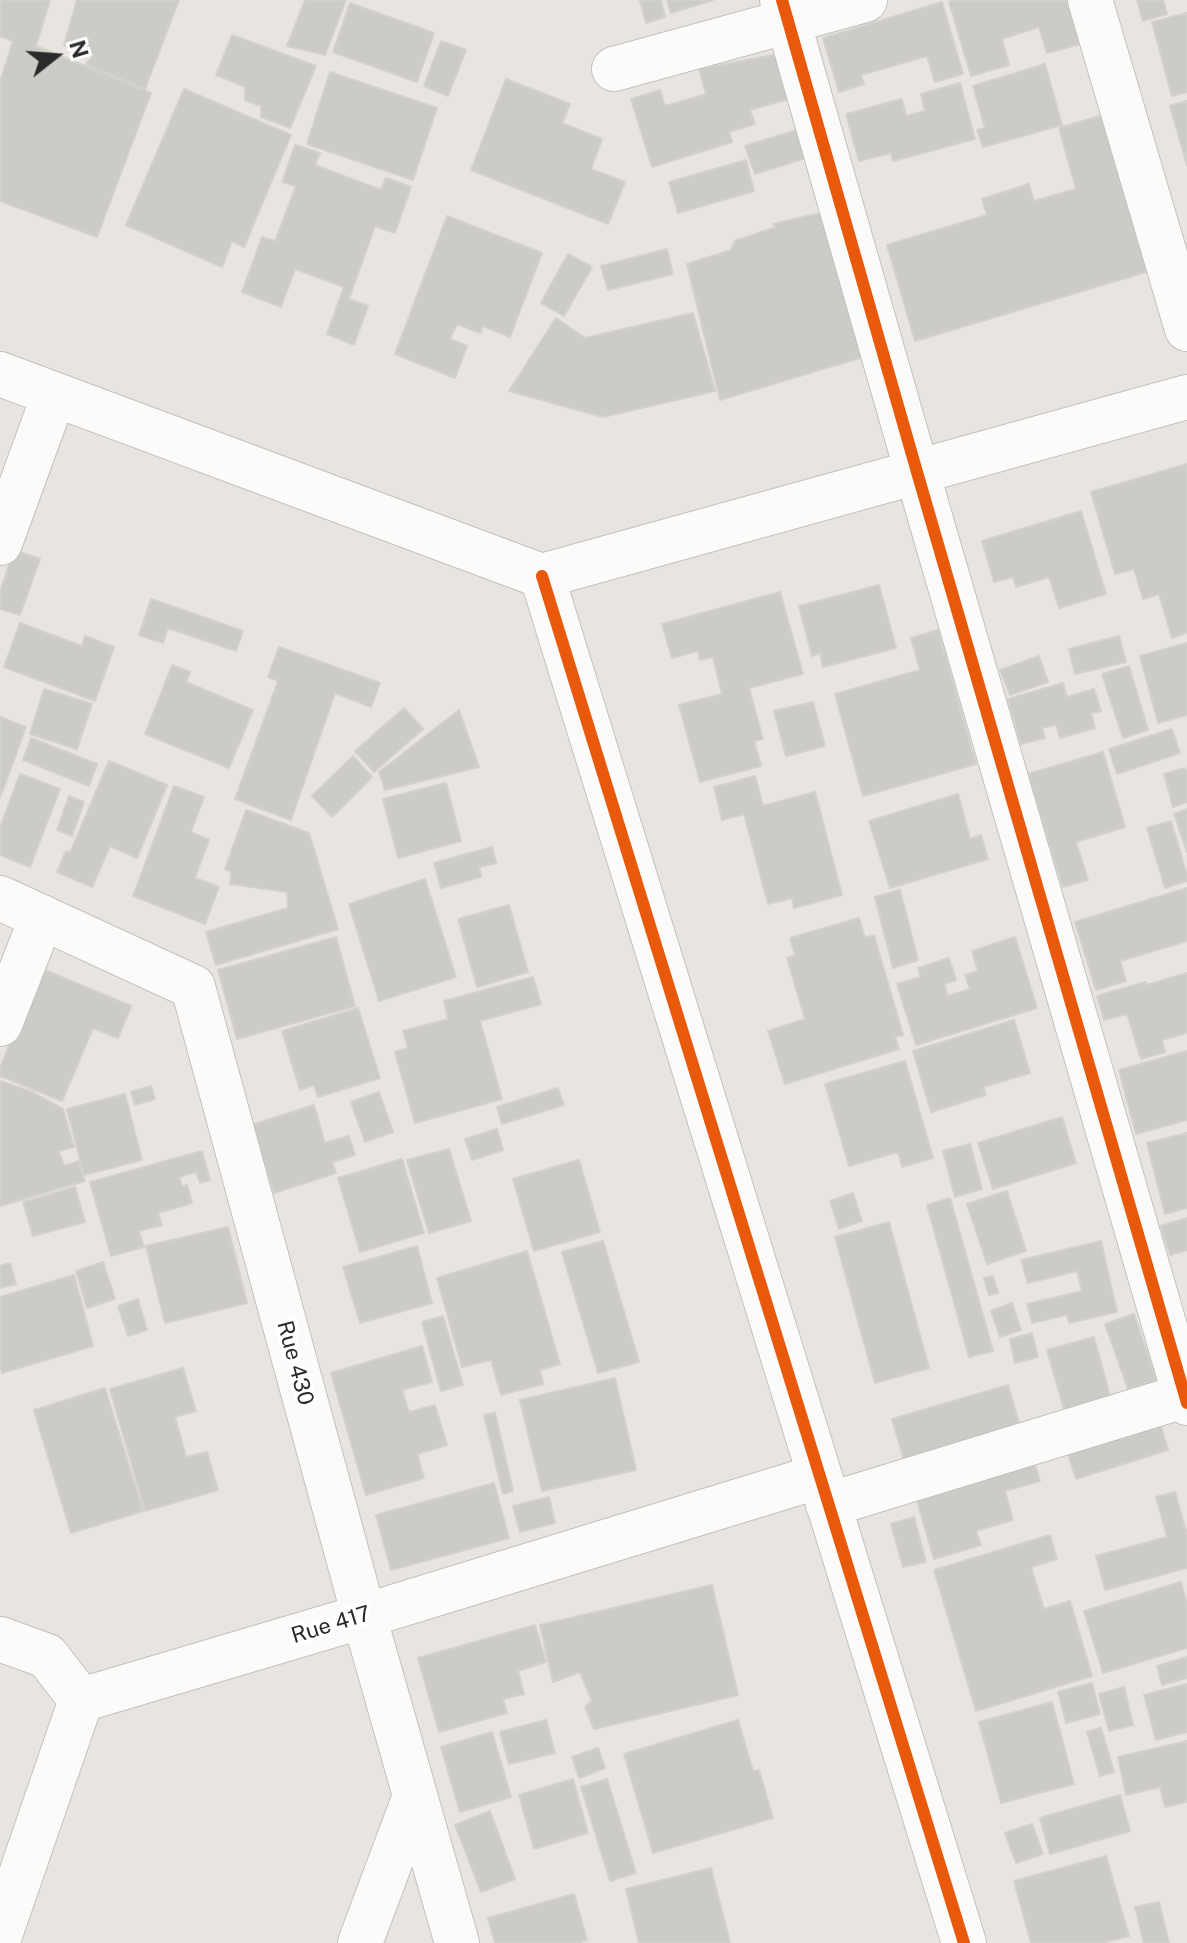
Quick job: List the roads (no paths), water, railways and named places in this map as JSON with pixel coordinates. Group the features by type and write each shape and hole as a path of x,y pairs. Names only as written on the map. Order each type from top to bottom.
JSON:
{"street":[{"path":"614,69 786,11 865,0"},
{"path":"1090,0 1187,329"},
{"path":"786,11 1186,1398"},
{"path":"0,374 542,576 1187,397"},
{"path":"0,543 54,395"},
{"path":"542,576 964,1943"},
{"name":"Rue 430","path":"0,898 193,987 364,1616 457,1943"},
{"path":"0,1024 42,917"},
{"name":"Rue 417","path":"81,1700 364,1616 824,1490 1186,1398"},
{"path":"0,1639 47,1656 81,1700 0,1935"},
{"path":"360,1943 415,1796"}]}
